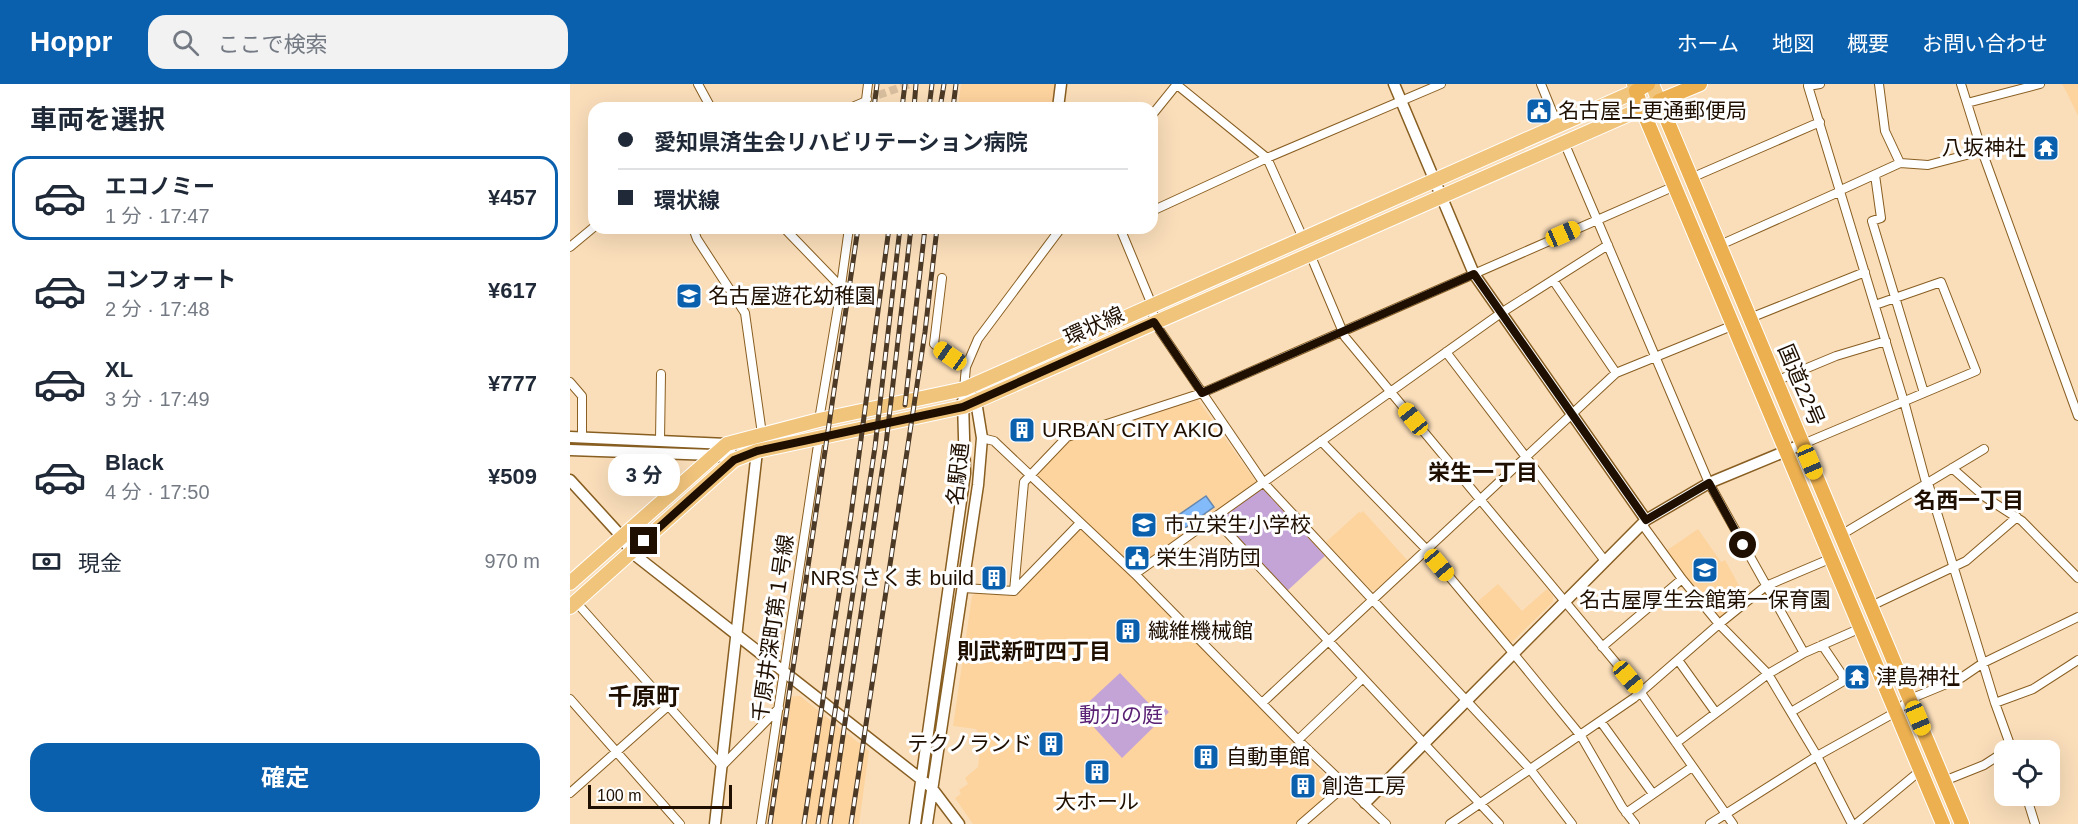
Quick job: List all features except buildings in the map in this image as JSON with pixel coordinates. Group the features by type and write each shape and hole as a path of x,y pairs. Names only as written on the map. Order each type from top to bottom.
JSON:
{"highway":[{"path":"1659,101 1700,84"},
{"name":"国道22号","path":"1643,86 1642,109 1943,824"},
{"name":"国道22号","path":"1659,101 1962,824"}],"main road":[{"name":"環状線","path":"570,583 727,444 819,420 964,389 1558,126 1643,86"},
{"path":"1643,86 1659,101"},
{"name":"環状線","path":"573,604 734,460 757,451 969,404 1659,101"}],"street":[{"path":"698,84 708,102"},
{"path":"866,102 868,84"},
{"path":"1059,102 1061,84"},
{"path":"1158,108 1177,84 1267,158 1303,238"},
{"path":"1394,84 1474,274 1573,415 1682,579 1719,624 1768,674 1854,824 1920,770"},
{"path":"1158,208 1267,158 1441,84"},
{"path":"1541,84 1558,126"},
{"path":"1820,84 1808,86 1904,401 1924,478 1928,483 2005,740"},
{"path":"1879,84 1885,132 1900,163"},
{"path":"1961,84 1982,151 2078,416"},
{"path":"1967,103 2040,84"},
{"path":"1691,178 1820,122"},
{"path":"1564,142 1709,483 1804,653"},
{"path":"1720,246 1900,163 1928,165 1982,151"},
{"path":"1875,175 1881,218 1872,221 1924,393"},
{"path":"1014,591 1024,482 1067,437 1202,393 1675,186"},
{"path":"570,247 588,232"},
{"path":"695,234 745,313 762,434"},
{"path":"790,234 841,287"},
{"path":"819,420 848,234"},
{"path":"964,389 966,367 978,339 1057,234"},
{"path":"1122,234 1152,305 1154,322 1263,482 1530,768 1572,824"},
{"path":"1135,574 1501,313 1608,245"},
{"path":"1310,254 1345,337 1641,693 1733,824"},
{"path":"1750,318 1865,272"},
{"path":"942,278 934,344 966,367"},
{"path":"1553,280 1616,373"},
{"path":"1365,803 1644,522 1709,483 1976,371 1941,282 1875,305"},
{"path":"1262,703 1616,373 1734,325"},
{"path":"1776,381 1836,356 1886,341"},
{"path":"1446,352 1605,561"},
{"path":"660,440 661,374"},
{"path":"570,381 582,396 582,438"},
{"name":"名駅通","path":"927,824 978,485 982,438 964,389"},
{"name":"名駅通","path":"915,824 965,473 969,404"},
{"path":"570,437 727,444 734,460"},
{"name":"千原井深町第１号線","path":"761,824 819,438"},
{"path":"982,438 994,441 1135,574 1298,740 1386,824"},
{"path":"1321,441 1427,550 1513,653 1581,736 1626,813 1635,824"},
{"path":"1841,535 1984,449"},
{"path":"570,450 714,455 734,460"},
{"path":"715,824 757,451"},
{"path":"1952,468 1985,497 2017,517 2078,578"},
{"path":"570,480 622,537 631,552 932,787 959,824"},
{"path":"1871,606 1954,568 1975,554 2017,517"},
{"path":"1214,518 1499,824"},
{"path":"963,588 1014,591 1080,523"},
{"path":"1450,824 1641,693 1766,586 1832,558"},
{"path":"1602,647 1682,579"},
{"path":"573,604 722,766"},
{"path":"1710,824 1817,756 1896,712 1910,699 1961,678 1983,663 2078,616"},
{"path":"1676,743 1768,674 1804,653 1861,628"},
{"path":"1791,712 1842,682 1843,676 1822,645"},
{"path":"1678,660 1716,713"},
{"path":"1995,703 2033,689 2078,660"},
{"path":"1298,740 1363,678"},
{"path":"570,699 680,824"},
{"path":"570,793 668,706"},
{"path":"722,766 779,708"},
{"path":"1601,722 1653,794"},
{"path":"1944,781 1994,759"},
{"path":"1626,813 1692,766"},
{"path":"1303,823 1346,785"},
{"path":"2029,806 2035,824"}],"shaded area":[{"path":"961,84 1055,84 1054,102 959,102"},
{"path":"2062,84 2078,84 2078,116 2067,93"},
{"name":"市立栄生小学校","path":"1198,400 1257,483 1139,567 1135,567 1037,476 1037,471 1069,440"},
{"path":"1363,511 1408,561 1376,590 1371,590 1326,542 1359,512"},
{"name":"名古屋厚生会館第一保育園","path":"1698,529 1721,562 1725,560 1746,598 1723,617 1718,617 1666,551"},
{"path":"1078,530 1083,530 1133,577 1336,786 1295,824 973,824 955,798 961,794 959,790 968,784 965,778 978,767 981,739 976,729 953,726 972,596 976,593 1016,596"},
{"path":"1498,584 1522,611 1547,589 1553,596 1553,602 1510,644 1476,603"},
{"path":"800,696 869,751 859,824 765,824 784,697"}],"green space":[{"path":"643,463 674,464 676,466 652,489 648,487 640,466"},
{"path":"1263,489 1325,556 1287,591 1221,520 1222,516"},
{"name":"動力の庭","path":"1120,673 1159,714 1165,708 1169,712 1122,758 1079,711"}],"water":[{"path":"1206,496 1214,507 1185,528 1177,516"}],"tunnel":[{"path":"867,99 910,84"}],"railway":[{"path":"875,102 877,84"},
{"path":"903,102 905,84"},
{"path":"914,102 916,84"},
{"path":"930,102 932,84"},
{"path":"941,102 944,84"},
{"path":"954,102 956,84"},
{"path":"770,824 857,234"},
{"path":"804,824 851,515 888,234"},
{"path":"818,824 875,447 899,234"},
{"path":"830,824 886,444 910,234"},
{"path":"905,405 924,234"},
{"path":"851,824 925,332 936,234"}],"place":[{"name":"名古屋上更通郵便局","path":"1539,111"},
{"name":"八坂神社","path":"2046,148"},
{"name":"名古屋遊花幼稚園","path":"689,296"},
{"name":"URBAN CITY AKIO","path":"1022,430"},
{"name":"市立栄生小学校","path":"1144,525"},
{"name":"栄生消防団","path":"1137,558"},
{"name":"名古屋厚生会館第一保育園","path":"1705,570"},
{"name":"NRS さくま build","path":"994,578"},
{"name":"繊維機械館","path":"1128,631"},
{"name":"津島神社","path":"1857,677"},
{"name":"テクノランド","path":"1051,744"},
{"name":"自動車館","path":"1206,757"},
{"name":"大ホール","path":"1097,772"},
{"name":"創造工房","path":"1303,786"}],"district":[{"name":"栄生一丁目","path":"1483,472"},
{"name":"名西一丁目","path":"1969,500"},
{"name":"則武新町四丁目","path":"1034,651"},
{"name":"千原町","path":"644,697"}],"route":[{"path":"644,541 734,460 757,451 963,407 1154,322 1202,393 1474,274 1646,520 1709,483 1743,545"}]}
